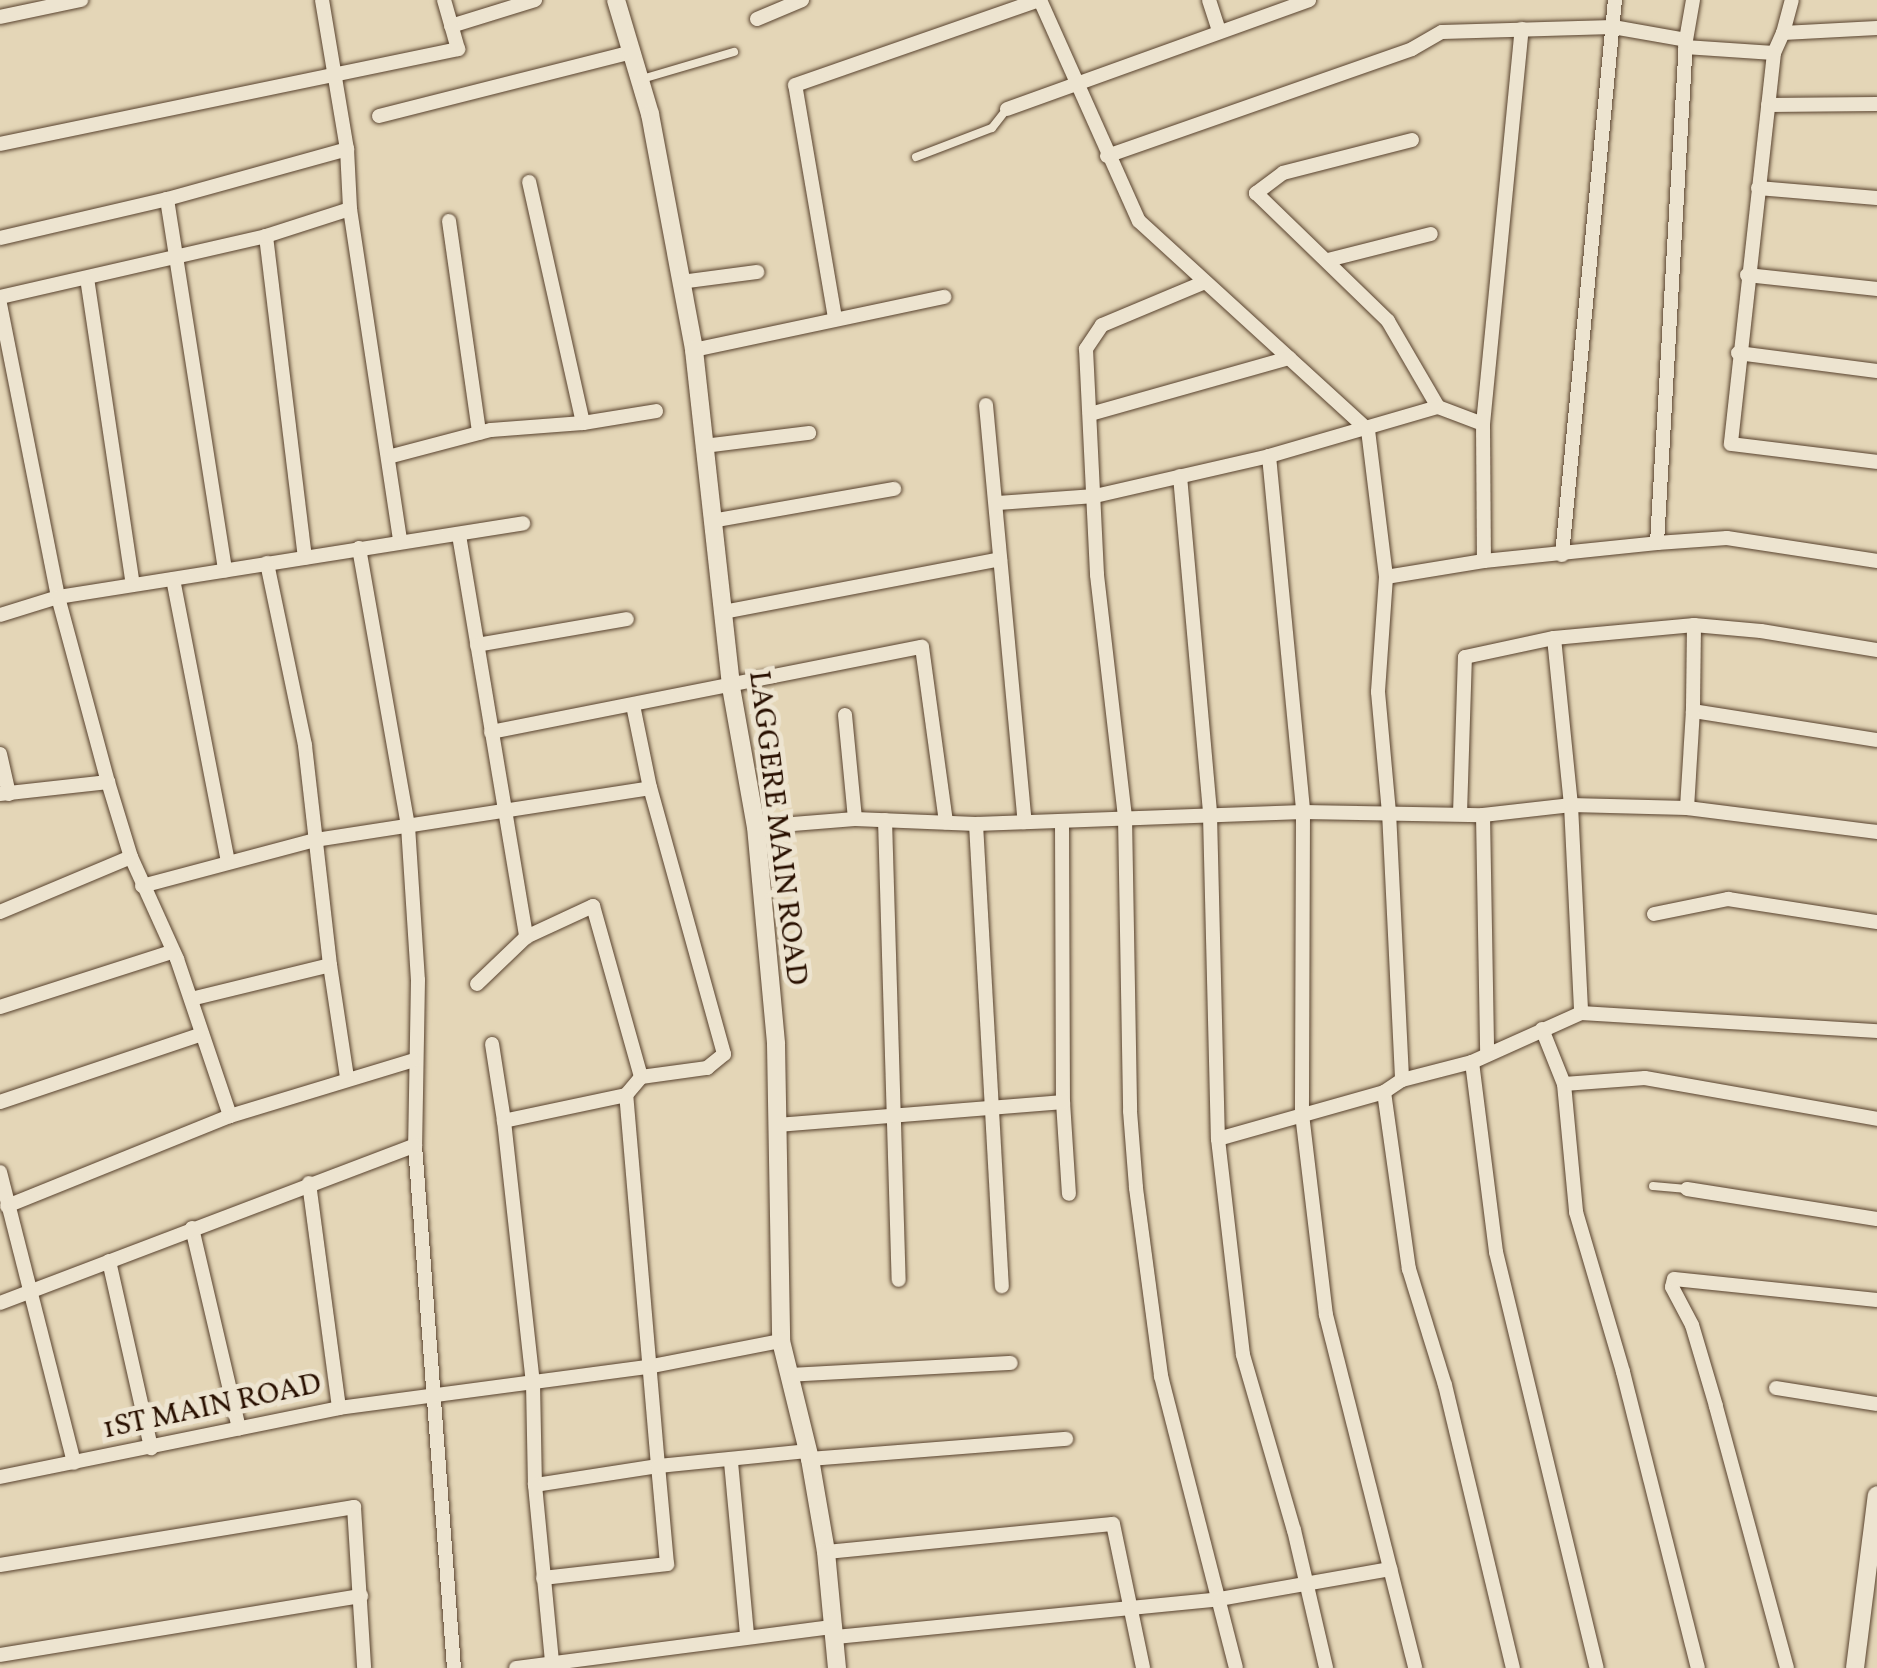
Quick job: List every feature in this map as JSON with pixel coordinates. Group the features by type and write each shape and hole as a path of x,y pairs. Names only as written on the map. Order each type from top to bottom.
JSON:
{"street":[{"path":"0,18 81,0"},
{"path":"322,0 347,149 350,210 400,541"},
{"path":"0,144 458,48 444,0"},
{"path":"451,26 535,0"},
{"name":"LAGGERE MAIN ROAD","path":"616,0 628,53 650,114 694,350 730,687 756,828 776,1044 781,1341 809,1455 826,1552 837,1668"},
{"path":"757,18 802,0"},
{"path":"835,318 795,85 1040,0 1139,221 1368,430 1386,578 1378,692 1389,812 1402,1080"},
{"path":"1209,0 1218,32"},
{"path":"1562,555 1615,0"},
{"path":"1657,543 1686,43 1694,0"},
{"path":"1792,0 1774,53 1731,444 1877,462"},
{"path":"1007,109 1299,2"},
{"path":"1107,156 1412,50 1442,32 1613,26 1686,43 1774,53"},
{"path":"1783,33 1877,28"},
{"path":"1484,560 1483,424 1522,29"},
{"path":"379,116 628,53"},
{"path":"1768,106 1877,104"},
{"path":"1412,140 1283,173 1256,193 1388,321 1438,407"},
{"path":"0,238 167,199 347,149"},
{"path":"529,182 583,423"},
{"path":"1758,188 1877,198"},
{"path":"167,199 179,254 225,570"},
{"path":"230,1116 172,952 130,857 108,782 58,597 0,300 266,236 350,210"},
{"path":"448,221 479,433"},
{"path":"1328,260 1432,234"},
{"path":"266,236 305,558"},
{"path":"681,282 757,272"},
{"path":"1747,276 1877,289"},
{"path":"87,278 133,584"},
{"path":"1206,282 1102,324 1086,348 1097,575 1125,816 1130,1112 1154,1340 1236,1668"},
{"path":"694,350 944,297"},
{"path":"1738,353 1877,371"},
{"path":"1090,414 1289,358"},
{"path":"986,405 1025,822"},
{"path":"998,504 1095,496 1268,456 1438,407 1483,424"},
{"path":"388,457 479,433 656,411"},
{"path":"704,446 809,433"},
{"path":"1268,456 1303,812 1302,1114 1326,1315 1415,1668"},
{"path":"1180,476 1210,816 1218,1138 1243,1354 1326,1668"},
{"path":"712,521 894,489"},
{"path":"0,616 58,597 523,523"},
{"path":"458,535 526,937"},
{"path":"1386,578 1484,560 1726,538 1877,561"},
{"path":"359,548 408,826 418,980 415,1145 454,1668"},
{"path":"723,612 1000,559"},
{"path":"267,563 304,745 346,1077"},
{"path":"173,578 228,861"},
{"path":"477,645 627,620"},
{"path":"1460,814 1465,657 1554,638 1694,626 1761,631 1877,650"},
{"path":"1687,808 1694,626"},
{"path":"1554,638 1571,805 1581,1013"},
{"path":"491,732 922,646 946,822"},
{"path":"504,1121 626,1094 642,1077 707,1068 724,1054 650,788 634,704"},
{"path":"1693,711 1877,740"},
{"path":"844,715 855,819"},
{"path":"0,754 5,794 108,782"},
{"path":"142,886 315,840 650,788"},
{"path":"756,828 855,819 976,824 1303,812 1483,815 1571,805 1687,808 1877,832"},
{"path":"1483,815 1487,1052"},
{"path":"884,820 899,1280"},
{"path":"1062,823 1063,1102 1069,1194"},
{"path":"976,824 1002,1286"},
{"path":"0,912 130,857"},
{"path":"1654,914 1728,898 1877,922"},
{"path":"478,984 526,937 592,906 642,1077"},
{"path":"0,1007 172,952"},
{"path":"190,999 330,965"},
{"path":"1218,1138 1384,1092 1402,1080 1472,1062 1581,1013 1877,1031"},
{"path":"1542,1029 1564,1084 1576,1212 1624,1372 1698,1668"},
{"path":"0,1102 202,1034"},
{"path":"492,1044 533,1383 535,1485 552,1662"},
{"path":"7,1206 230,1116 346,1077 414,1060"},
{"path":"1472,1062 1496,1252 1597,1668"},
{"path":"1564,1084 1645,1078 1877,1119"},
{"path":"1384,1092 1409,1269 1445,1386 1513,1668"},
{"path":"542,1578 667,1564 626,1094"},
{"path":"778,1126 994,1104 1063,1102"},
{"path":"0,1303 415,1145"},
{"path":"0,1172 74,1464"},
{"path":"310,1183 339,1408"},
{"path":"1686,1189 1877,1220"},
{"path":"192,1228 239,1430"},
{"path":"109,1261 151,1448"},
{"path":"1787,1668 1692,1325 1672,1286 1674,1279 1877,1300"},
{"name":"1ST MAIN ROAD","path":"0,1477 339,1408 435,1392 647,1367 781,1341"},
{"path":"788,1375 1012,1363"},
{"path":"1776,1388 1877,1404"},
{"path":"535,1485 658,1466 1066,1439"},
{"path":"732,1462 748,1636"},
{"path":"1855,1668 1877,1495"},
{"path":"0,1565 354,1507 364,1668"},
{"path":"826,1552 1113,1524 1143,1668"},
{"path":"516,1668 748,1636 1131,1610 1220,1600 1390,1569"},
{"path":"0,1655 361,1596"}],"lane":[{"path":"638,80 734,52"},
{"path":"916,157 992,128 1007,109"},
{"path":"1653,1186 1686,1189"}]}
